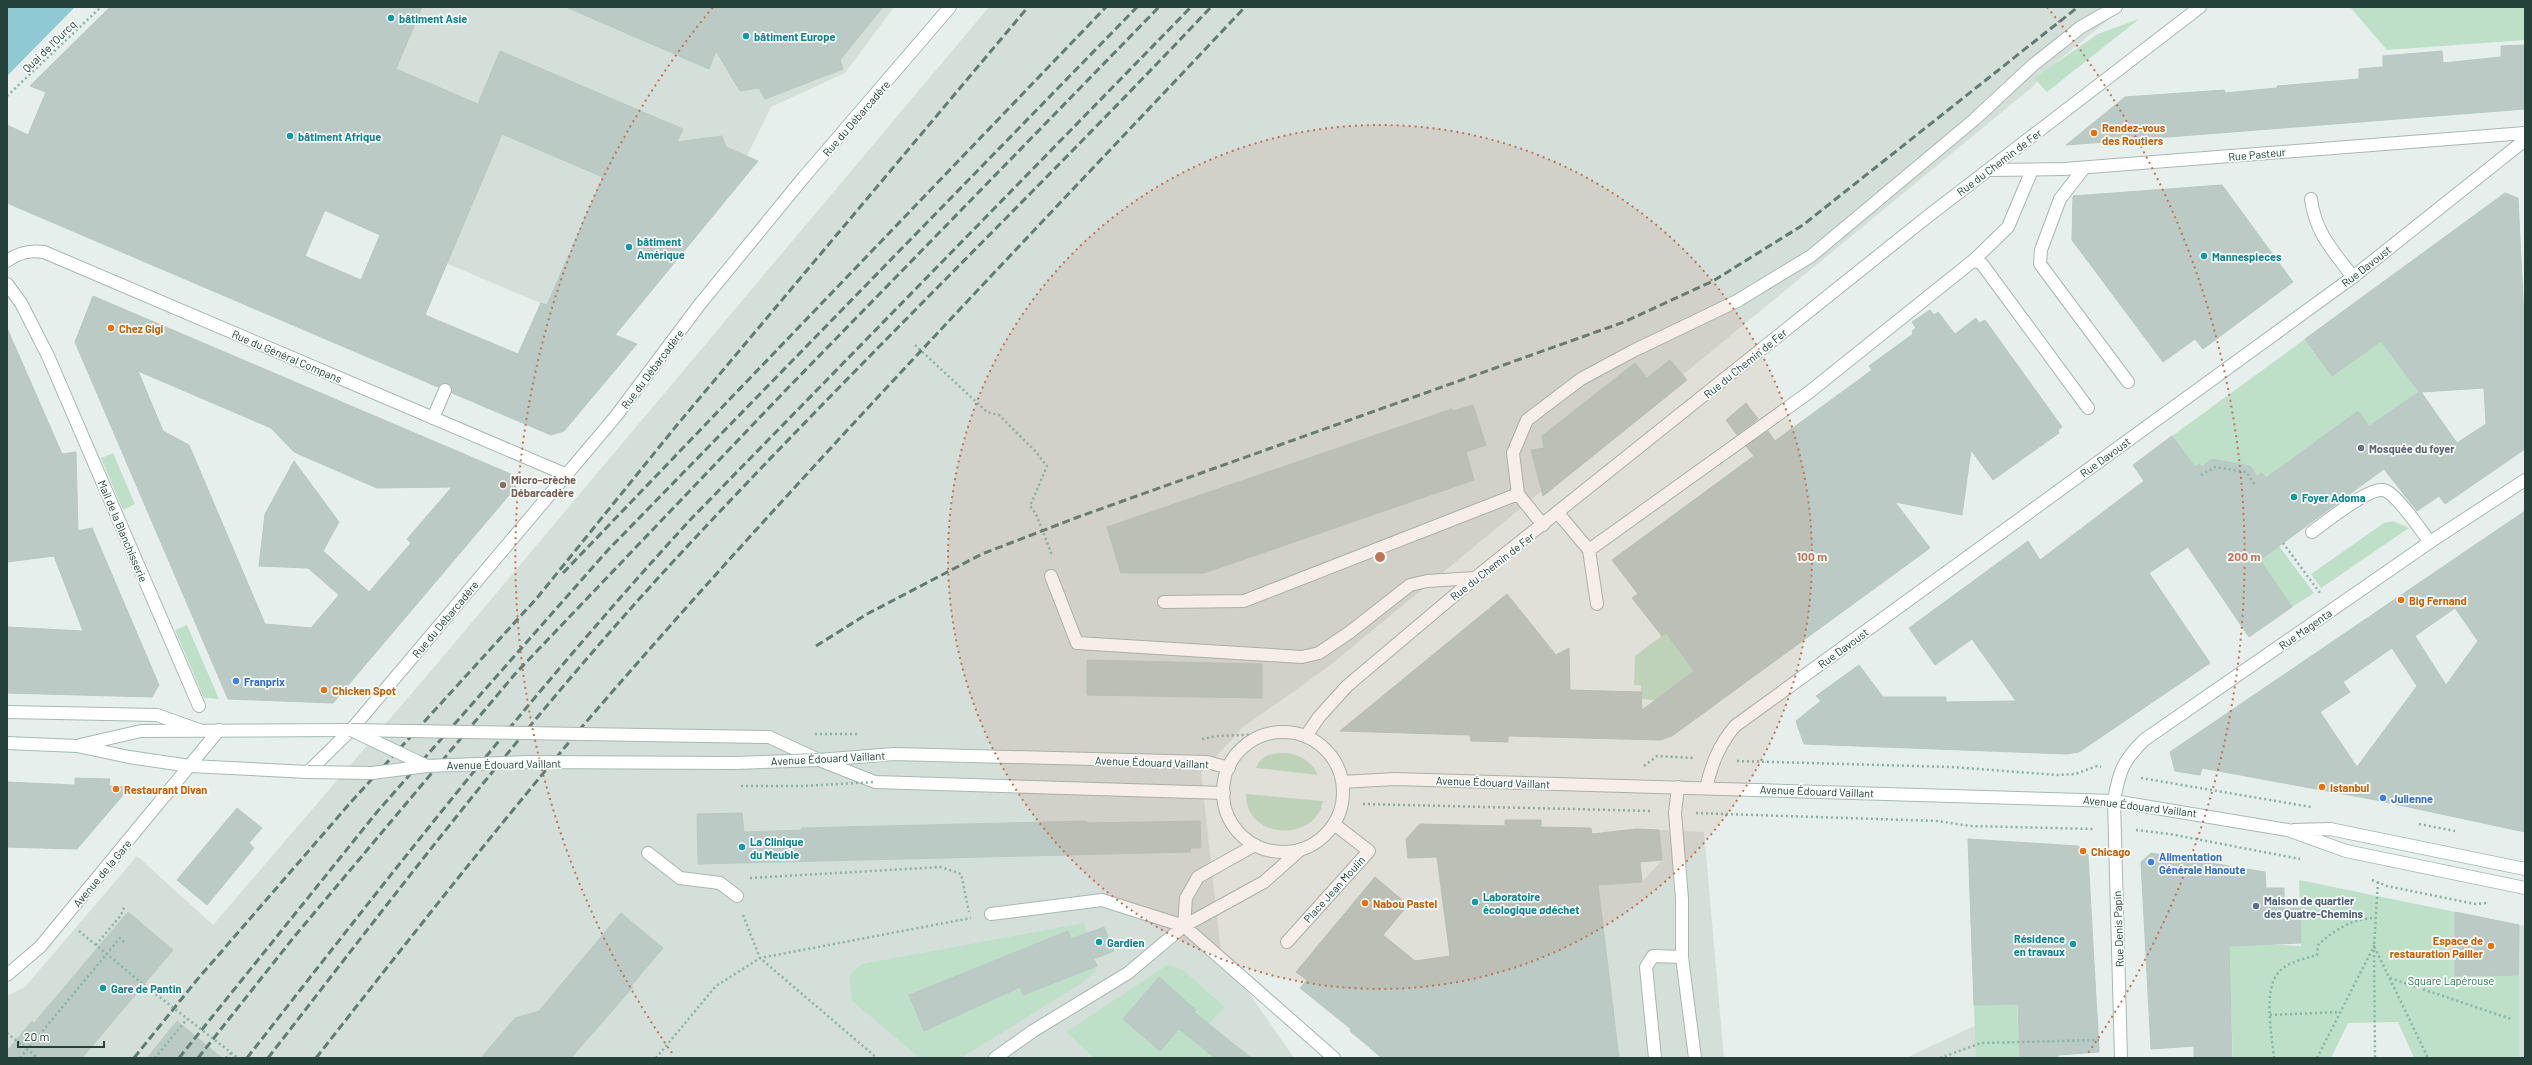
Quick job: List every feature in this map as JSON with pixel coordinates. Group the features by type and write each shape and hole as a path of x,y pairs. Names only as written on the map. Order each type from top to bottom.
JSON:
{"street":[{"name":"Rue du Débarcadère","path":"308,772 351,730 616,416 700,304 804,177 950,7"},
{"path":"1543,525 1518,494 1512,453 1527,420 1581,379 1633,351 1737,301 1811,256 1975,119 2033,65 2081,27 2116,7"},
{"name":"Rue du Chemin de Fer","path":"1306,736 1319,717 1347,686 1475,578 2196,7"},
{"name":"Rue Pasteur","path":"1989,170 2084,168 2525,134"},
{"name":"Rue Davoust","path":"1706,788 1720,744 1735,726 2353,277 2525,140"},
{"path":"2084,168 2060,199 2041,250 2040,264 2128,382"},
{"path":"1589,550 1808,393 1974,260 2008,227 2032,170"},
{"path":"2311,199 2313,217 2323,238 2353,277"},
{"name":"Rue du Général Compans","path":"7,261 21,253 32,251 44,252 566,475"},
{"path":"1974,260 1982,264 2088,408"},
{"name":"Mail de la Blanchisserie","path":"7,284 21,303 48,356 199,706"},
{"path":"433,418 445,390"},
{"name":"Rue Magenta","path":"2114,801 2121,767 2144,740 2430,542 2525,480"},
{"path":"2312,532 2371,492 2384,490 2395,498 2430,542"},
{"path":"1164,602 1244,601 1518,494"},
{"path":"1558,513 1589,550 1597,604"},
{"path":"1051,576 1077,643 1302,656 1319,653 1350,632 1410,585 1427,581 1475,578"},
{"path":"7,712 157,715 199,730"},
{"name":"Avenue de la Gare","path":"7,975 40,947 219,730"},
{"path":"351,730 769,737 818,760 875,782 1224,793"},
{"name":"Avenue Édouard Vaillant","path":"77,746 141,731 351,730 427,766"},
{"path":"995,1058 1033,1031 1128,973 1184,926 1264,882 1300,850 1320,840 1334,824 1342,804 1342,782 1338,767 1330,754 1319,744 1306,736 1283,732 1259,737 1241,750 1229,768 1224,793 1226,809 1232,824 1242,836 1255,845 1277,852 1300,850"},
{"name":"Avenue Édouard Vaillant","path":"7,743 77,746 129,757 190,766 308,772 372,773 427,766 530,762 735,763 818,760 894,754 1207,762 1229,768"},
{"name":"Avenue Édouard Vaillant","path":"1342,782 1395,779 2114,801 2186,811 2288,830 2346,851 2525,888"},
{"path":"1678,788 1676,813 1682,899 1682,957 1695,1058"},
{"name":"Rue Denis Papin","path":"2114,801 2113,829 2122,1058"},
{"name":"Place Jean Moulin","path":"1287,942 1368,851 1334,824"},
{"name":"Avenue Édouard Vaillant","path":"2288,830 2330,829 2525,869"},
{"path":"1184,926 1186,898 1198,877 1255,845"},
{"path":"648,853 680,878 720,883 737,896"},
{"path":"992,914 1102,900 1184,926 1334,1058"},
{"path":"1655,1058 1646,967 1653,956 1682,957"}],"path":[{"name":"Quai de l'Ourcq","path":"7,96 101,7"},
{"path":"915,345 987,412 999,415 1036,452 1046,466 1030,506 1036,514 1056,566 1051,576"},
{"path":"2201,475 2215,467 2246,472 2256,486"},
{"path":"2283,543 2332,610"},
{"path":"1342,804 1936,821 1970,826 2113,829 2170,834 2303,859"},
{"path":"877,1058 760,958 737,896 746,878 941,867 961,874 970,918"},
{"path":"2371,879 2378,882 2476,904 2488,902"},
{"path":"2375,1058 2374,946 2378,882"},
{"path":"96,945 121,915 125,906"},
{"path":"656,1058 716,986 760,958 992,914"},
{"path":"2274,1058 2270,998 2278,973 2291,963 2317,955 2318,945 2340,927 2365,918 2376,918"},
{"path":"88,938 144,985 238,1058"},
{"path":"20,1058 120,938 125,943"},
{"path":"2374,946 2428,1058"},
{"path":"2318,1058 2374,946"},
{"path":"2389,978 2511,1019"},
{"path":"2270,1015 2341,1012"},
{"path":"155,1058 187,1019"},
{"path":"7,1033 38,1058"},
{"path":"1940,1058 1981,1042 2103,1039"},
{"path":"226,1058 231,1053"}],"shaded area":[{"path":"110,7 894,7 845,73 771,107 747,156 758,161 615,335 30,86"},
{"path":"989,7 2124,7 2059,60 2030,89 1328,667 1243,727 1201,773 1221,952 1294,1058 7,1058 7,996 25,987 137,856 213,925 436,665"},
{"path":"1659,830 1704,832 1724,1058 1617,1058 1598,885 1642,882 1662,860"},
{"path":"2519,925 2525,926 2525,1058 2519,1058"},
{"path":"2098,1014 2100,1052 1992,1058 1906,1058 1974,1026 2057,1023 2065,1017"}],"green space":[{"path":"2350,7 2525,7 2525,40 2387,50"},
{"path":"2139,19 2047,92 2034,78 2098,34"},
{"path":"2305,339 2381,341 2419,392 2403,403 2407,409 2373,432 2358,412 2266,478 2262,473 2257,476 2250,466 2212,459 2202,467 2199,464 2195,467 2172,436"},
{"path":"113,453 135,504 123,510 101,458"},
{"path":"2393,521 2409,528 2321,588 2311,574 2384,523"},
{"path":"2279,546 2314,593 2292,607 2260,560"},
{"path":"187,625 219,699 204,698 175,630"},
{"path":"1666,633 1694,671 1655,700 1641,699 1641,685 1634,685 1635,656"},
{"path":"1287,753 1297,755 1306,760 1313,766 1318,775 1256,768 1258,763 1268,755"},
{"path":"1246,794 1323,801 1317,815 1307,824 1295,830 1281,830 1268,827 1256,820 1249,809"},
{"name":"Square Lapérouse","path":"2299,880 2519,925 2519,1058 2414,1058 2398,1022 2348,1023 2331,1058 2233,1058 2228,934 2265,944 2301,946"},
{"path":"1084,923 1097,966 1095,972 1082,983 961,1058 920,1058 852,1001 849,976 862,964"},
{"path":"1167,965 1182,969 1225,1007 1209,1024 1253,1058 1094,1058 1066,1032"},
{"path":"2017,1004 2020,1058 1976,1058 1974,1005"}],"water":[{"path":"7,7 75,7 7,76"}],"building":[{"path":"110,7 422,7 396,69 478,104 500,51 683,129 677,142 722,136 726,147 758,161 615,335 637,344 564,431 551,435 452,393 451,386 448,383 438,387 7,203 7,125 28,135 46,92 30,86","holes":["502,134 603,177 547,305 541,303 518,354 425,315","325,210 380,235 361,280 305,256"]},
{"name":"bâtiment Europe","path":"566,7 883,7 840,60 843,69 765,99 759,88 740,91 716,51 709,69"},
{"path":"2525,45 2525,109 2066,145 2125,97 2224,90 2225,93 2277,88 2277,86 2359,79 2359,69 2383,67 2383,56 2442,51 2443,63 2501,57 2501,46"},
{"name":"Mannespieces","path":"2222,185 2293,282 2203,349 2195,339 2163,362 2072,240 2073,196"},
{"path":"2505,193 2518,198 2525,339 2525,449 2445,504 2439,496 2417,511 2384,469 2260,560 2292,607 2249,637 2188,547 2149,573 2210,663 2079,752 2067,754 1804,744 1796,721 1821,701 1816,696 1859,665 1883,697 1946,697 1946,702 2016,701 1972,639 1935,665 1909,628 2028,541 2040,560 2144,481 2133,465 2172,436 2195,467 2199,464 2202,467 2212,459 2250,466 2257,476 2262,473 2266,478 2358,411 2369,426 2419,392 2381,341 2332,376 2305,339","holes":["2484,388 2486,424 2457,443 2421,392"]},
{"path":"93,296 513,475 516,487 333,703 228,699 75,342","holes":["138,371 271,428 294,452 377,488 452,487 407,539 411,543 369,592 323,551 339,522 294,461 265,514 259,566 308,568 339,595 311,628 265,624 189,445 163,431"]},
{"path":"1930,310 1934,315 1938,312 1955,334 1976,318 1979,323 1985,320 2062,427 2058,430 2059,433 1993,480 1971,450 1962,515 1895,502 1930,548 1672,736 1660,740 1508,736 1508,742 1471,741 1470,735 1340,731 1507,594 1556,655 1569,648 1570,690 1641,692 1642,710 1694,671 1666,633 1662,636 1632,598 1638,594 1612,560 1754,456 1746,446 1768,431 1775,441 1872,370 1869,366 1913,334 1912,331 1916,328 1912,322"},
{"path":"7,328 62,454 76,452 78,531 92,528 159,685 152,697 7,693 7,627 83,631 54,556 7,562"},
{"path":"1670,360 1687,380 1543,496 1531,450 1544,448 1542,436 1635,363 1647,378"},
{"path":"1746,403 1758,419 1737,435 1726,420"},
{"path":"1473,405 1486,445 1466,452 1474,480 1204,573 1121,573 1107,527 1452,409 1453,411"},
{"path":"2525,511 2525,832 2376,800 2202,768 2200,775 2175,771 2170,752","holes":["2455,608 2478,641 2446,685 2415,636","2392,648 2417,686 2357,767 2320,712 2350,692 2343,682"]},
{"path":"1087,660 1262,664 1262,698 1087,695"},
{"path":"75,778 110,779 109,786 130,787 77,849 7,847 7,782 75,785"},
{"path":"237,808 262,828 249,843 254,848 207,905 177,880"},
{"path":"742,813 744,832 802,830 802,828 1086,821 1087,823 1200,821 1201,848 1191,848 1190,852 698,864 697,814"},
{"path":"1505,820 1541,820 1541,827 1591,828 1592,834 1636,829 1659,830 1662,860 1640,862 1642,882 1598,885 1619,1058 1382,1058 1350,1031 1351,1029 1300,988 1307,980 1296,972 1375,877 1408,905 1383,935 1415,961 1450,956 1437,857 1408,858 1406,839 1420,824 1505,826"},
{"path":"1968,839 2078,846 2088,855 2099,1052 2058,1055 2058,1058 2020,1058 2018,1004 1974,1005"},
{"path":"2151,853 2265,872 2266,888 2284,888 2284,908 2300,908 2301,943 2229,946 2232,1058 2194,1058 2194,1046 2151,1049 2141,862"},
{"name":"Gare de Pantin","path":"128,912 173,950 82,1058 7,1058 7,1051 32,1021 34,1023"},
{"name":"Espace de restauration Pailler","path":"2455,912 2519,925 2518,975 2455,976"},
{"path":"621,913 663,948 631,986 633,987 571,1058 481,1058 515,1018 539,1011"},
{"path":"1104,927 1114,951 1094,959 1097,966 1023,995 1020,987 924,1031 909,995 1068,931 1071,939"},
{"path":"1159,977 1196,1010 1194,1012 1251,1058 1215,1058 1179,1029 1160,1051 1123,1019"},
{"path":"177,1021 222,1058 147,1058"}],"railway":[{"path":"134,1058 196,981 351,802 537,598 677,425 1028,7"},
{"path":"563,573 1106,7"},
{"path":"179,1058 377,812 608,550 1137,7"},
{"path":"198,1058 294,937 515,674 784,392 1159,7"},
{"path":"247,1058 464,784 632,584 691,519 1191,7"},
{"path":"268,1058 476,792 529,727 639,599 759,470 1083,140 1211,7"},
{"path":"316,1058 513,810 581,728 661,636 743,544 909,364 1245,7"},
{"path":"816,646 867,614 982,554 1078,517 1624,322 1713,281 1803,225 2078,7"}],"place":[{"name":"bâtiment Asie","path":"391,18"},
{"name":"bâtiment Europe","path":"746,36"},
{"name":"Rendez-vous des Routiers","path":"2094,133"},
{"name":"bâtiment Afrique","path":"290,136"},
{"name":"bâtiment Amérique","path":"629,247"},
{"name":"Mannespieces","path":"2204,256"},
{"name":"Chez Gigi","path":"111,328"},
{"name":"Mosquée du foyer","path":"2361,448"},
{"name":"Micro-crèche Débarcadère","path":"503,485"},
{"name":"Foyer Adoma","path":"2294,497"},
{"name":"Big Fernand","path":"2401,600"},
{"name":"Franprix","path":"236,681"},
{"name":"Chicken Spot","path":"324,690"},
{"name":"Istanbul","path":"2322,787"},
{"name":"Restaurant Divan","path":"116,789"},
{"name":"Julienne","path":"2383,798"},
{"name":"La Clinique du Meuble","path":"742,847"},
{"name":"Chicago","path":"2083,851"},
{"name":"Alimentation Générale Hanoute","path":"2151,862"},
{"name":"Laboratoire écologique ødéchet","path":"1475,902"},
{"name":"Nabou Pastel","path":"1365,903"},
{"name":"Maison de quartier des Quatre-Chemins","path":"2256,906"},
{"name":"Gardien","path":"1099,942"},
{"name":"Résidence en travaux","path":"2073,944"},
{"name":"Espace de restauration Pailler","path":"2491,946"},
{"name":"Gare de Pantin","path":"103,988"}]}
